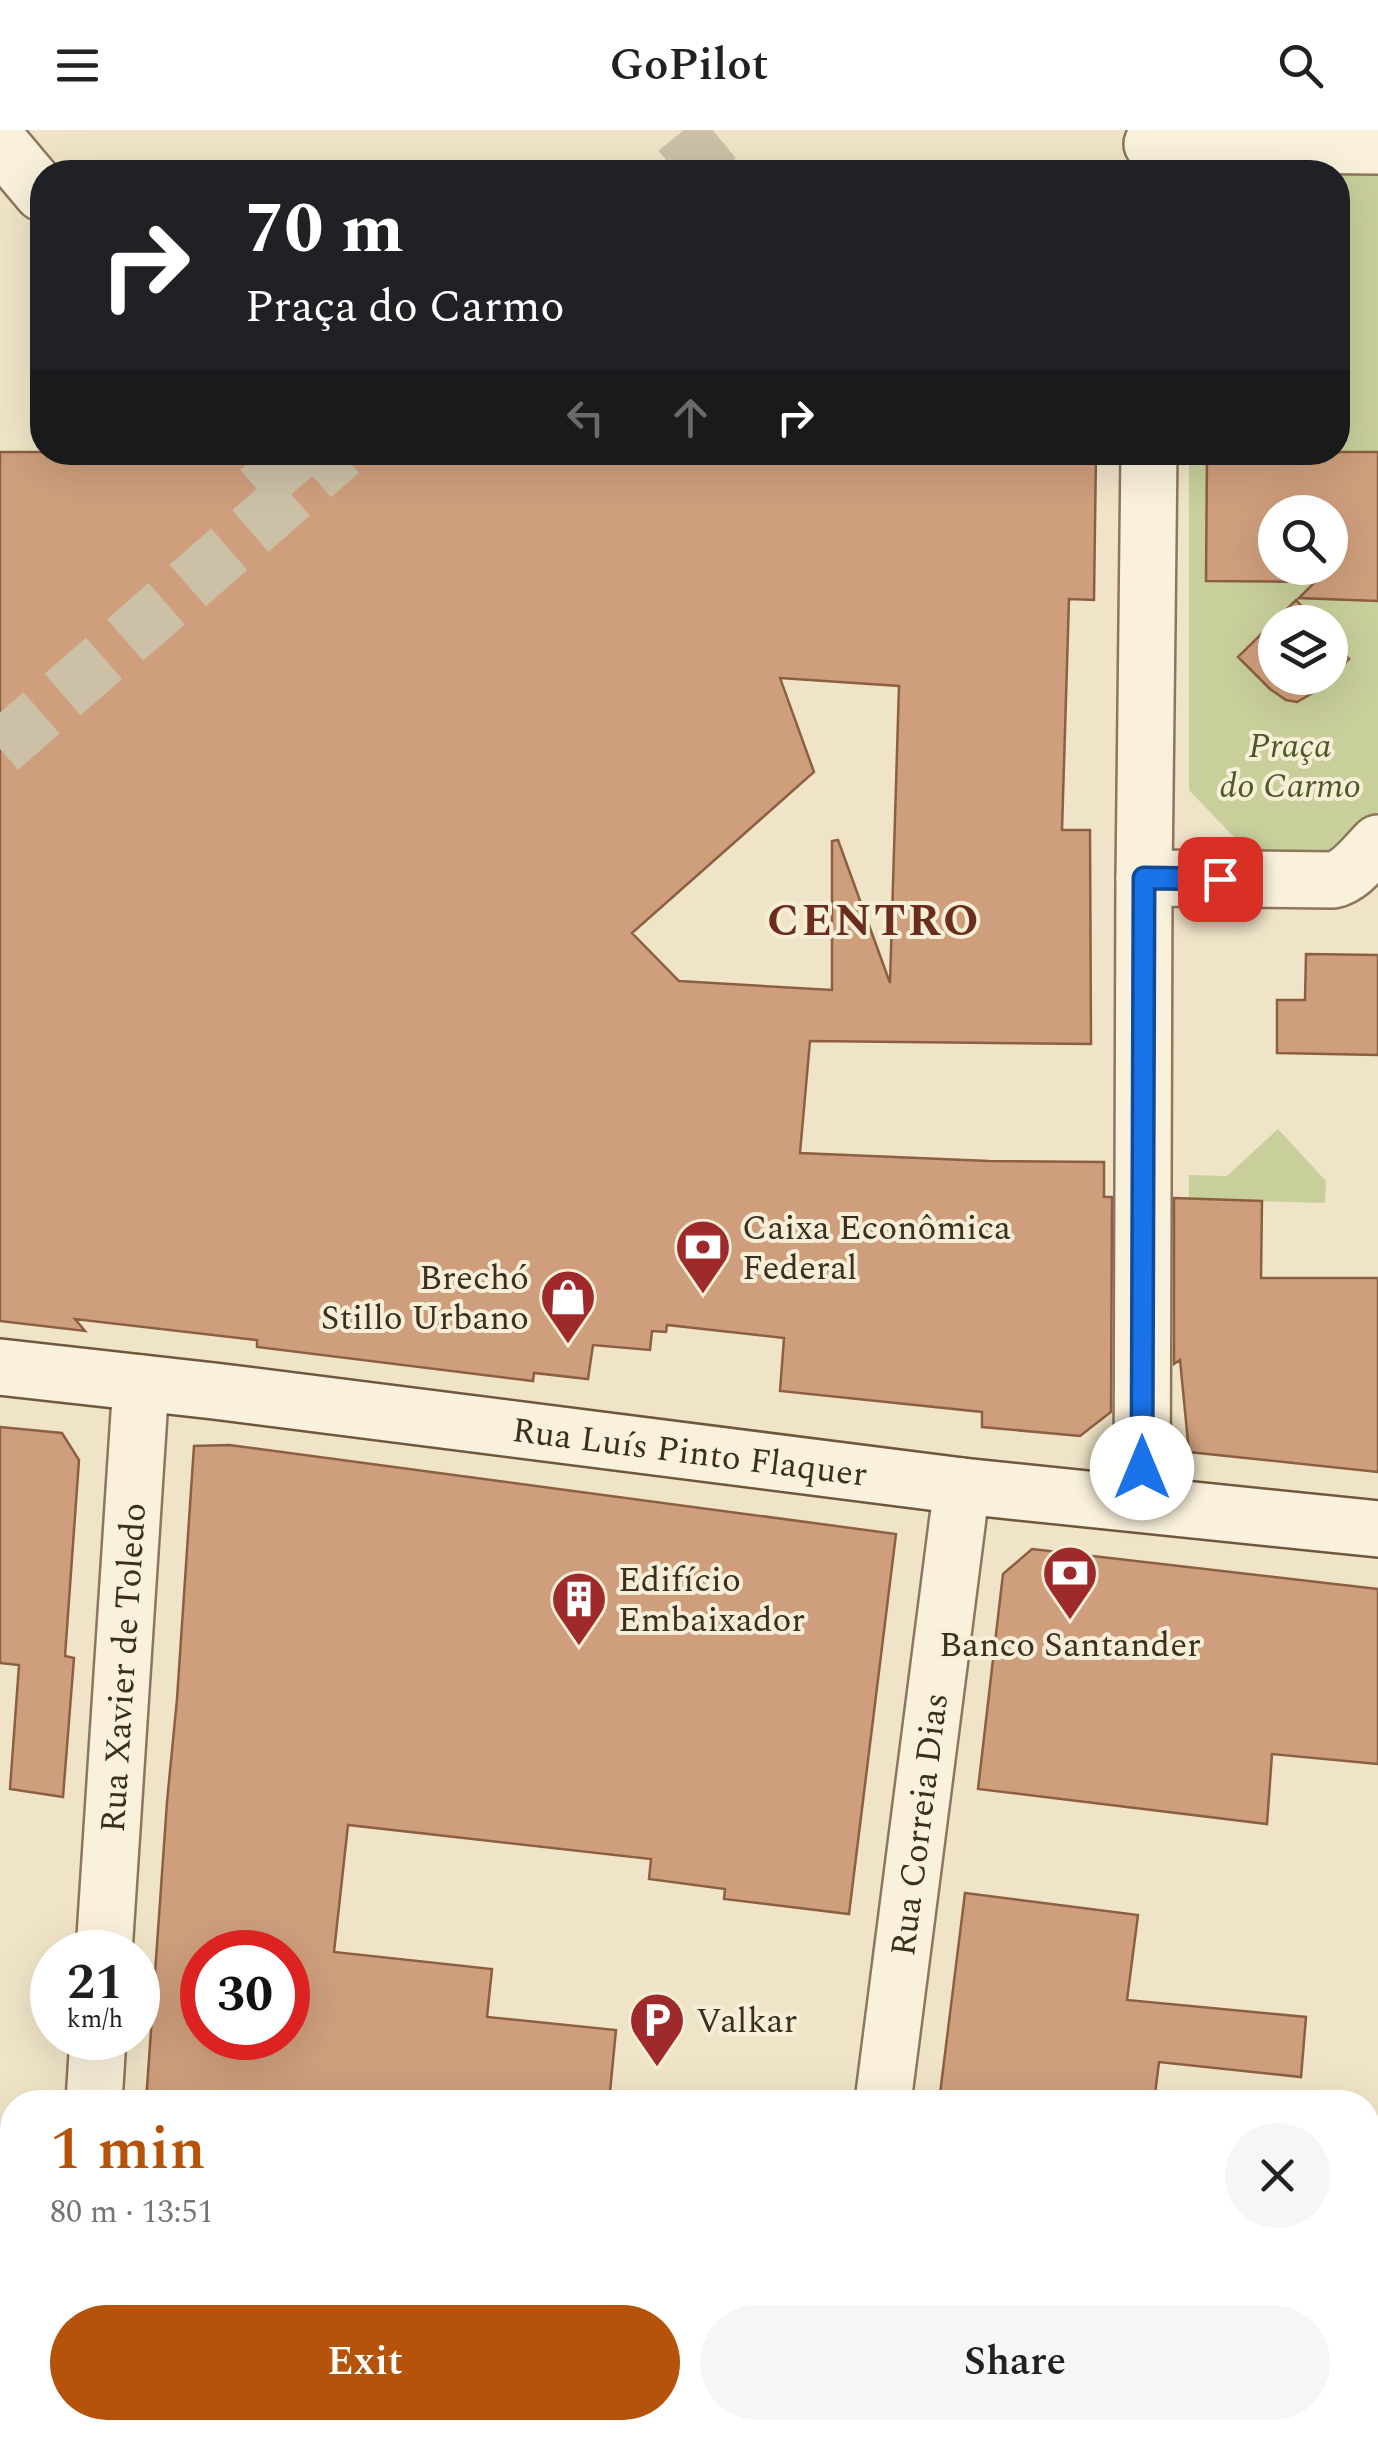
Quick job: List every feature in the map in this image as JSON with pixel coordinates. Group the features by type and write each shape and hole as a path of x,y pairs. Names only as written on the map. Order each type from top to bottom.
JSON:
{"street":[{"path":"0,143 30,179"},
{"path":"1152,149 1378,146"},
{"path":"1142,1504 1149,465"},
{"path":"1144,878 1333,880 1341,878 1378,843"},
{"name":"Rua Luís Pinto Flaquer","path":"0,1367 962,1486 1378,1529"},
{"name":"Rua Xavier de Toledo","path":"105,1930 141,1383"},
{"name":"Rua Correia Dias","path":"886,2090 962,1486"},
{"path":"95,2090 97,2060"}],"green space":[{"name":"Praça do Carmo","path":"1350,173 1378,173 1378,812 1335,854 1250,854 1189,790 1189,465 1350,465"},
{"path":"1278,1129 1326,1181 1325,1203 1189,1199 1189,1175 1227,1176"}],"building":[{"path":"0,452 30,452 30,465 1096,465 1094,600 1069,599 1062,830 1090,830 1091,1044 810,1041 800,1153 1104,1162 1104,1197 1112,1197 1111,1412 1080,1436 982,1427 982,1412 780,1391 784,1338 667,1325 666,1332 652,1331 650,1350 593,1345 588,1379 534,1373 533,1381 257,1347 257,1340 75,1319 85,1331 0,1321","holes":["780,678 899,686 890,983 838,840 832,841 832,990 679,981 632,933 814,772"]},
{"path":"1350,452 1378,452 1378,601 1299,598 1312,585 1348,585 1348,495 1258,495 1258,581 1206,581 1207,465 1350,465"},
{"path":"1258,637 1258,677 1238,657"},
{"path":"1279,695 1309,695 1297,702"},
{"path":"1306,954 1378,955 1378,1055 1277,1053 1277,1000 1305,1000"},
{"path":"1174,1198 1262,1201 1261,1278 1378,1278 1378,1472 1189,1452 1180,1360 1174,1364"},
{"path":"0,1427 62,1433 79,1460 65,1656 74,1658 63,1797 10,1789 19,1665 0,1663"},
{"path":"229,1445 896,1534 849,1914 724,1899 725,1889 649,1879 651,1859 348,1825 334,1952 492,1969 487,2017 616,2030 610,2090 147,2090 149,2060 160,2060 158,1930 194,1446"},
{"path":"1032,1549 1378,1589 1378,1764 1272,1754 1267,1824 978,1789 1003,1574"},
{"path":"965,1893 1138,1915 1127,2000 1306,2017 1301,2077 1159,2062 1156,2090 940,2090"}],"tunnel":[{"path":"691,160 727,130"},
{"path":"272,465 295,491"},
{"path":"0,749 326,465"}],"place":[{"name":"Caixa Econômica Federal","path":"703,1296"},
{"name":"Brechó Stillo Urbano","path":"568,1346"},
{"name":"Banco Santander","path":"1070,1622"},
{"name":"Edifício Embaixador","path":"579,1648"},
{"name":"Valkar","path":"657,2069"}],"district":[{"name":"CENTRO","path":"874,919"}],"route":[{"path":"1142,1468 1144,878 1220,879"}]}
